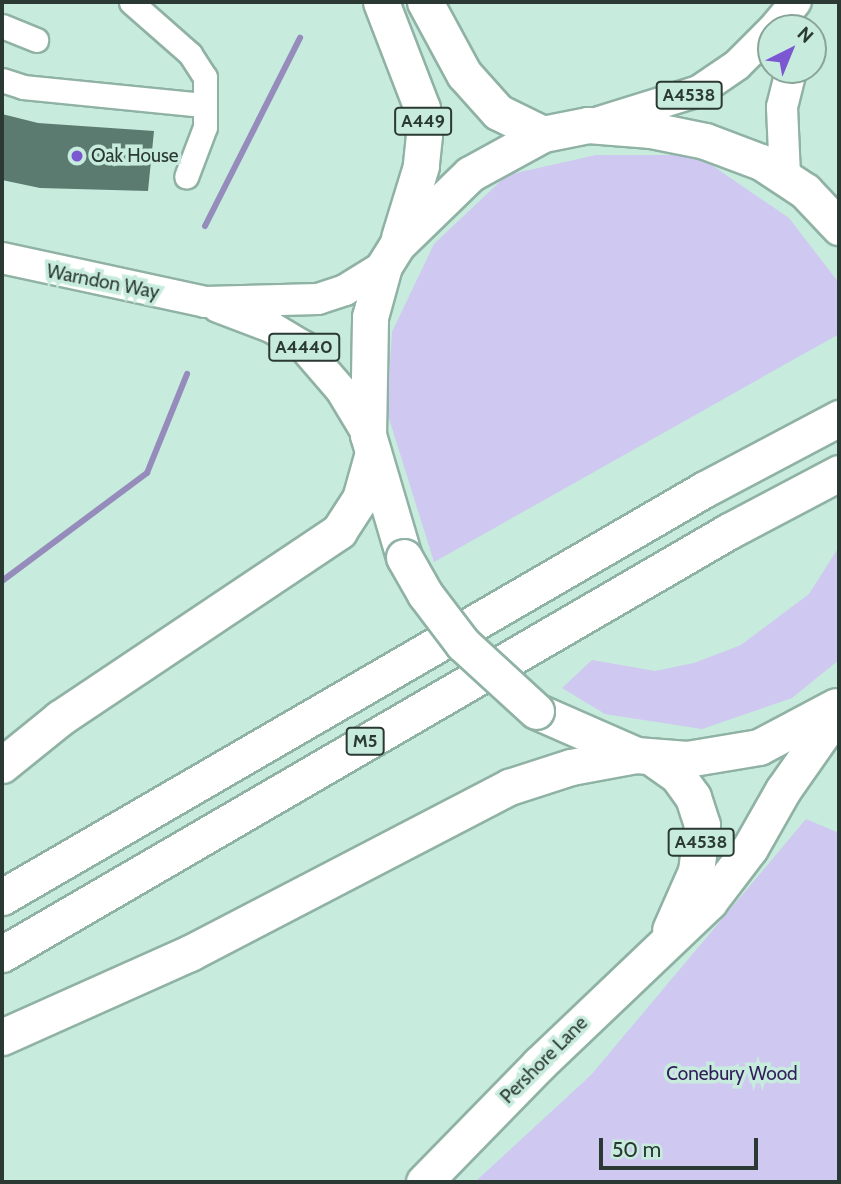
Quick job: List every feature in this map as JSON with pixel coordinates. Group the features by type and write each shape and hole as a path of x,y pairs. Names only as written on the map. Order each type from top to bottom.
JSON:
{"highway":[{"name":"A449","path":"381,2 422,108 424,135 421,166 391,256"},
{"path":"425,2 464,74 498,112 543,134"},
{"path":"2,765 60,718 340,531 360,499 370,446 366,362 370,317 391,256 470,174 543,134 588,125 705,141 736,150 795,183 839,203"},
{"path":"795,183 839,227"},
{"name":"M5","path":"2,897 681,503 839,418"},
{"path":"370,446 404,557 425,594 463,644 536,711 643,756"},
{"name":"M5","path":"2,954 729,531 839,473"},
{"path":"2,1037 190,953 509,787 571,767 643,756 719,757 759,747 839,705"},
{"name":"Pershore Lane","path":"424,1182 730,878 783,790 839,710"},
{"name":"Pershore Lane","path":"643,756 677,775 693,797 702,825 696,871 666,940"}],"main road":[{"name":"A4538","path":"588,125 699,91 737,65 757,46"},
{"path":"788,84 780,130 795,183"},
{"name":"Warndon Way","path":"205,302 318,299 345,290 391,256"},
{"name":"Warndon Way","path":"2,258 205,302 271,327 303,346 335,382 370,446"}],"street":[{"path":"131,2 190,54 205,77 203,138 186,177"},
{"path":"2,26 36,40"},
{"path":"2,80 23,87 203,105"}],"green space":[{"path":"596,155 697,155 789,218 839,283 839,334 434,562 387,412 392,332 434,244 507,175"},
{"path":"839,547 839,660 792,698 702,729 605,714 562,688 592,660 655,671 694,663 741,645 809,594"},
{"name":"Conebury Wood","path":"806,819 839,833 839,1182 475,1182 591,1075"}],"building":[{"name":"Oak House","path":"2,114 38,123 154,131 148,191 40,188 2,180"}],"waterway":[{"path":"205,226 300,38"},
{"path":"2,581 147,473 187,374"}],"place":[{"name":"Oak House","path":"77,156"}]}
